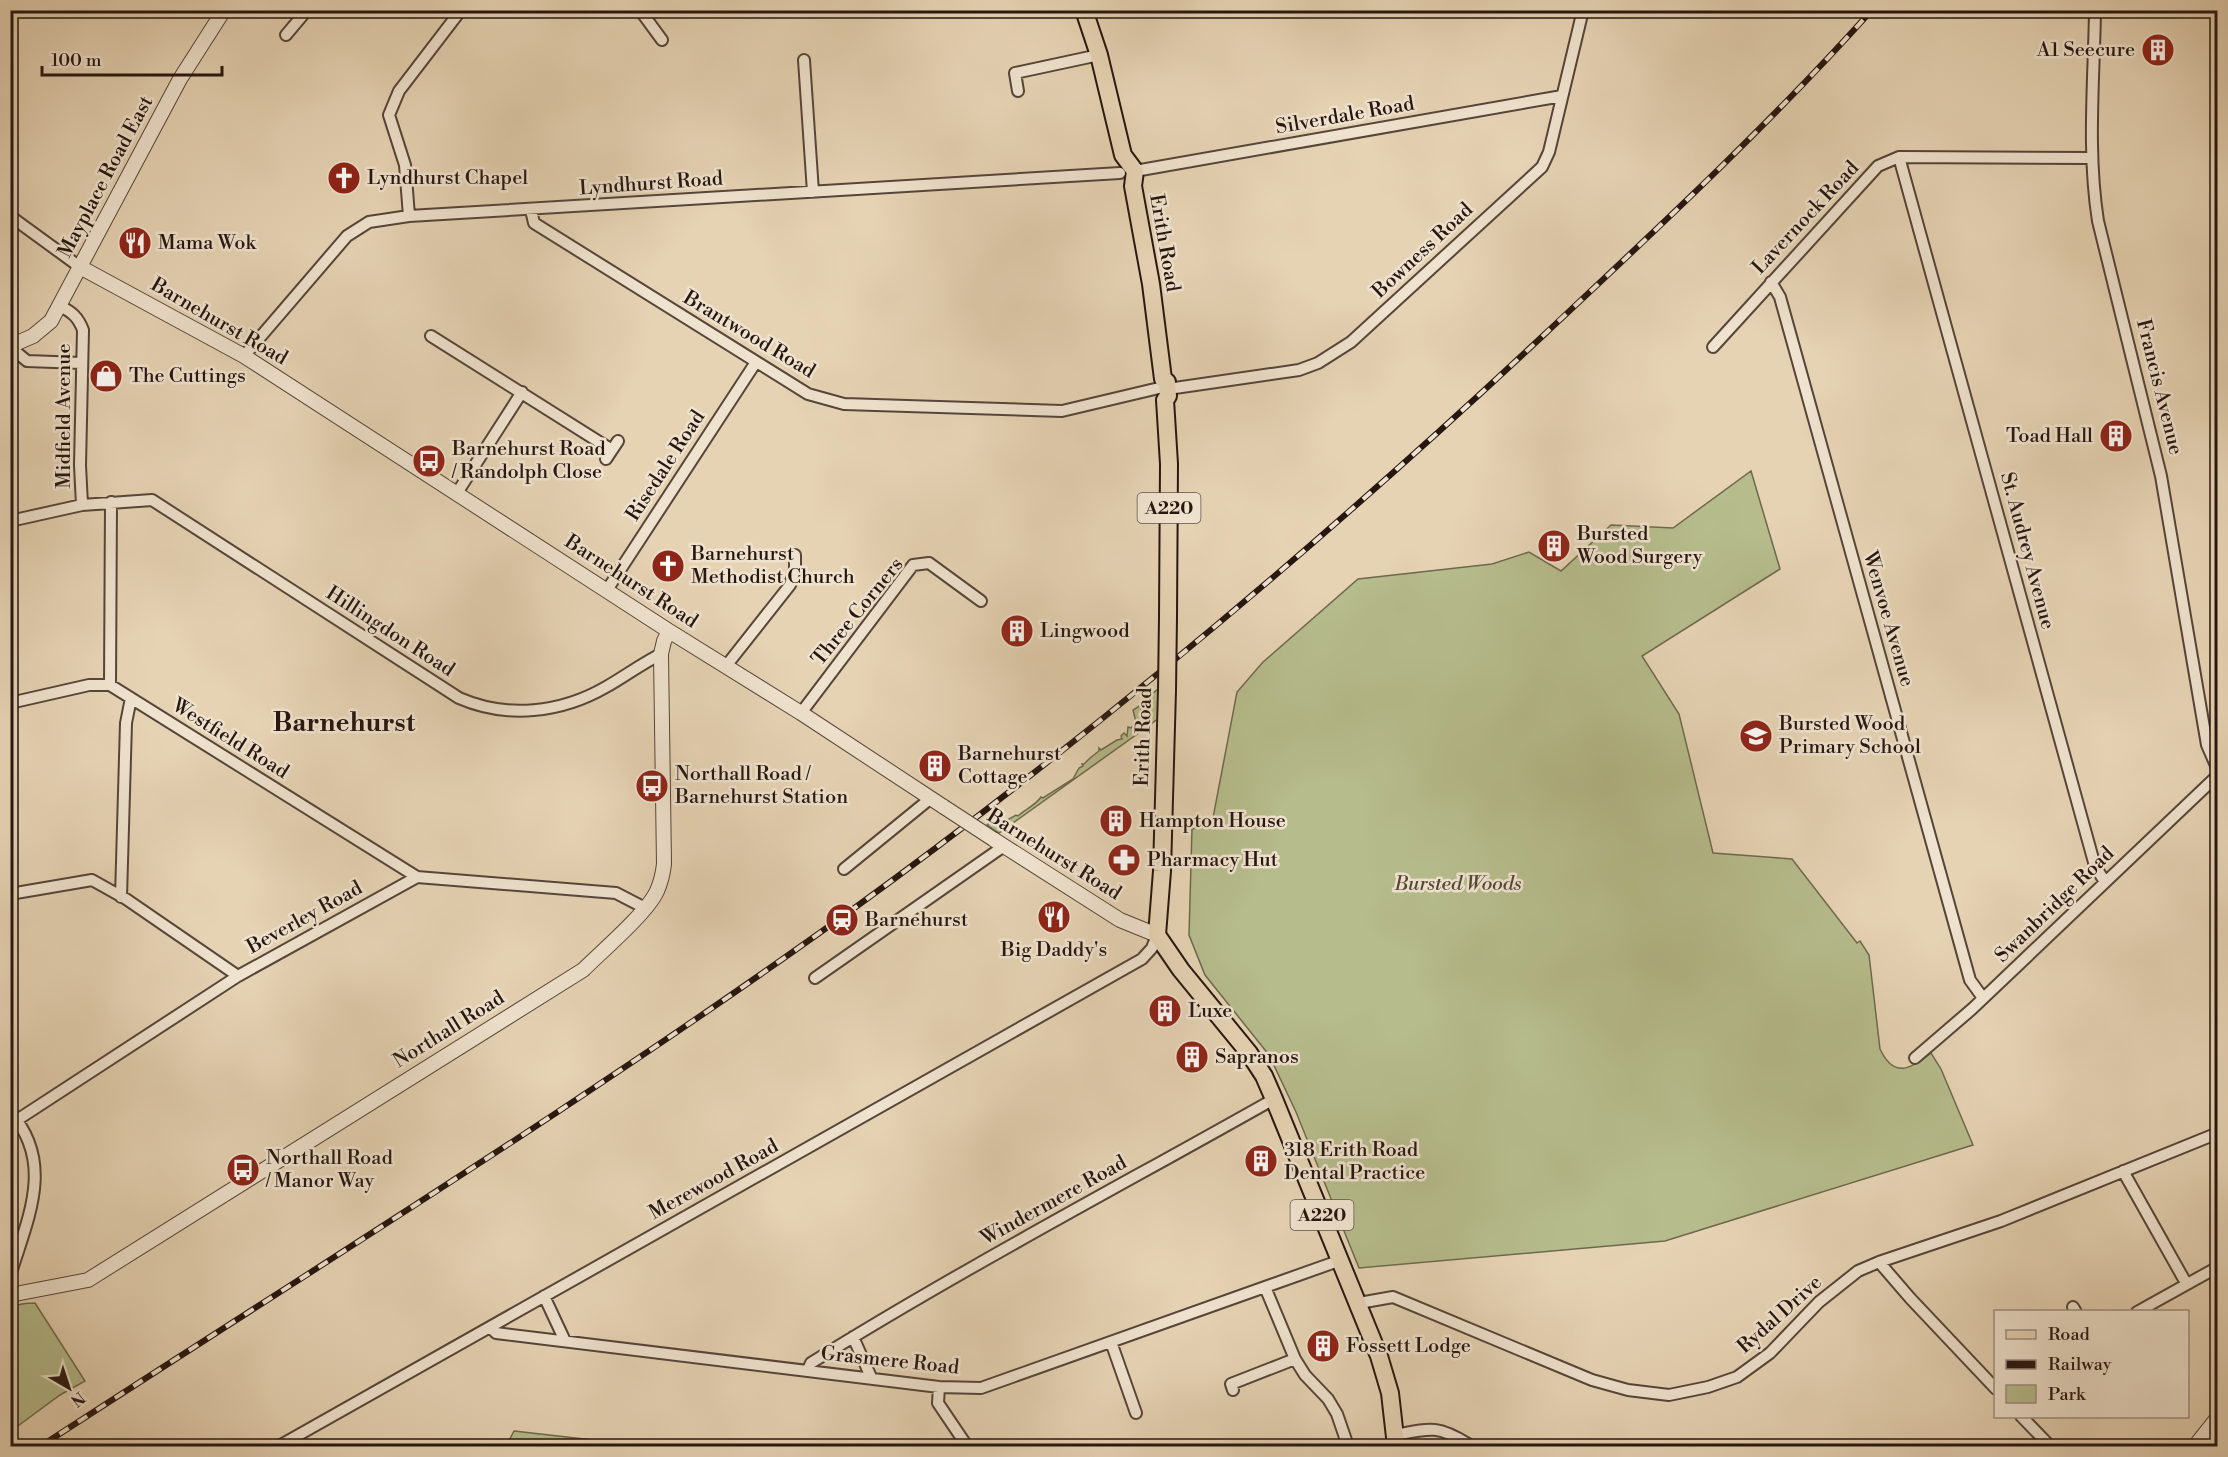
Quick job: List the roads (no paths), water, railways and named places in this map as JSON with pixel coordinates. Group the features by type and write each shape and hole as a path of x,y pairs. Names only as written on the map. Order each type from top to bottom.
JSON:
{"main road":[{"name":"Erith Road","path":"1084,10 1099,55 1129,177 1151,284 1164,389 1169,464 1168,617 1162,871 1157,935"},
{"name":"A220","path":"1157,935 1181,970 1249,1053 1264,1076 1359,1303 1382,1365 1390,1394 1396,1441"}],"street":[{"name":"Mayplace Road East","path":"10,346 33,336 51,321 180,79 224,10"},
{"path":"286,35 307,10"},
{"path":"410,216 405,165 389,115 399,91 461,10"},
{"path":"640,10 662,40"},
{"name":"Bowness Road","path":"1164,389 1299,370 1318,363 1351,342 1542,166 1549,152 1583,10"},
{"name":"Francis Avenue","path":"2095,10 2091,158 2098,221 2161,476 2207,744 2217,770"},
{"path":"1018,91 1015,73 1099,55"},
{"path":"804,60 813,192"},
{"name":"Silverdale Road","path":"1129,177 1562,96"},
{"name":"Lavernock Road","path":"1713,347 1878,166 1899,158 2091,158"},
{"name":"St. Audrey Avenue","path":"1899,158 2095,866 2105,882"},
{"name":"Lyndhurst Road","path":"244,356 348,236 369,222 410,216 813,192 1129,177"},
{"name":"Brantwood Road","path":"531,210 534,223 808,394 844,404 1062,411 1164,389"},
{"path":"10,216 80,267"},
{"name":"Barnehurst Road","path":"80,267 244,356 1120,920 1157,935"},
{"name":"Wenvoe Avenue","path":"1771,282 1780,297 1970,980 1983,999"},
{"name":"Midfield Avenue","path":"60,306 72,312 80,321 83,330 80,465 82,505 111,502"},
{"path":"431,336 612,450"},
{"path":"10,346 27,361 81,363"},
{"name":"Risedale Road","path":"607,590 756,362"},
{"path":"457,493 522,392"},
{"name":"Hillingdon Road","path":"111,502 152,500 459,698 475,705 500,710 537,711 572,704 606,687 638,665 661,654"},
{"path":"10,703 90,685 110,685 111,502"},
{"path":"10,521 82,505"},
{"path":"726,666 790,585 795,570 795,555"},
{"name":"Three Corners","path":"801,713 913,565 928,563 981,601"},
{"name":"Northall Road","path":"10,1295 87,1280 582,970 645,908 657,892 664,864 661,654 669,631"},
{"name":"Westfield Road","path":"110,685 417,877"},
{"path":"121,897 126,723 131,698"},
{"name":"Swanbridge Road","path":"1915,1058 1983,999 2217,775"},
{"path":"844,869 931,798"},
{"path":"815,978 999,842"},
{"path":"417,877 616,893 645,908"},
{"name":"Beverley Road","path":"14,1116 238,976 417,877"},
{"path":"10,894 92,880 238,976"},
{"name":"Merewood Road","path":"279,1446 1142,959 1152,948 1157,935"},
{"name":"Windermere Road","path":"808,1370 811,1363 853,1337 1274,1099"},
{"path":"10,1276 35,1192 36,1164 27,1137 14,1116"},
{"name":"Rydal Drive","path":"1359,1303 1393,1296 1592,1380 1628,1390 1669,1395 1708,1387 1737,1377 1770,1353 1819,1302 1858,1272 1879,1262 2001,1221 2217,1133"},
{"path":"2123,1171 2186,1283"},
{"name":"Grasmere Road","path":"490,1327 496,1333 939,1387 981,1388 1341,1260"},
{"path":"1879,1262 1994,1388"},
{"path":"2139,1310 2217,1268"},
{"path":"1265,1287 1295,1359 1305,1376 1328,1399 1337,1414 1348,1446"},
{"path":"544,1296 565,1341"},
{"path":"853,1337 871,1377"},
{"path":"1111,1342 1136,1413"},
{"path":"1233,1390 1231,1384 1295,1359"},
{"path":"939,1387 938,1403 967,1446"},
{"path":"2195,1446 2217,1417"},
{"path":"2023,1418 2050,1446"},
{"path":"1396,1441 1428,1428 1448,1432 1468,1444"}],"railway":[{"path":"41,1446 552,1116 653,1048 853,909 1033,773 1209,631 1464,409 1713,175 1794,94 1872,10"}],"place":[{"name":"A1 Seecure","path":"2158,50"},
{"name":"Lyndhurst Chapel","path":"344,178"},
{"name":"Mama Wok","path":"135,243"},
{"name":"The Cuttings","path":"106,376"},
{"name":"Toad Hall","path":"2116,436"},
{"name":"Barnehurst Road / Randolph Close","path":"429,461"},
{"name":"Bursted Wood Surgery","path":"1554,546"},
{"name":"Barnehurst Methodist Church","path":"668,566"},
{"name":"Lingwood","path":"1017,631"},
{"name":"Bursted Wood Primary School","path":"1756,736"},
{"name":"Barnehurst Cottage","path":"935,766"},
{"name":"Northall Road / Barnehurst Station","path":"652,786"},
{"name":"Hampton House","path":"1116,821"},
{"name":"Pharmacy Hut","path":"1124,860"},
{"name":"Big Daddy's","path":"1054,917"},
{"name":"Barnehurst","path":"842,920"},
{"name":"Luxe","path":"1165,1011"},
{"name":"Sapranos","path":"1192,1057"},
{"name":"318 Erith Road Dental Practice","path":"1261,1161"},
{"name":"Northall Road / Manor Way","path":"243,1170"},
{"name":"Fossett Lodge","path":"1323,1346"}],"district":[{"name":"Barnehurst","path":"344,723"}],"park label":[{"name":"Bursted Woods","path":"1458,884"}]}
